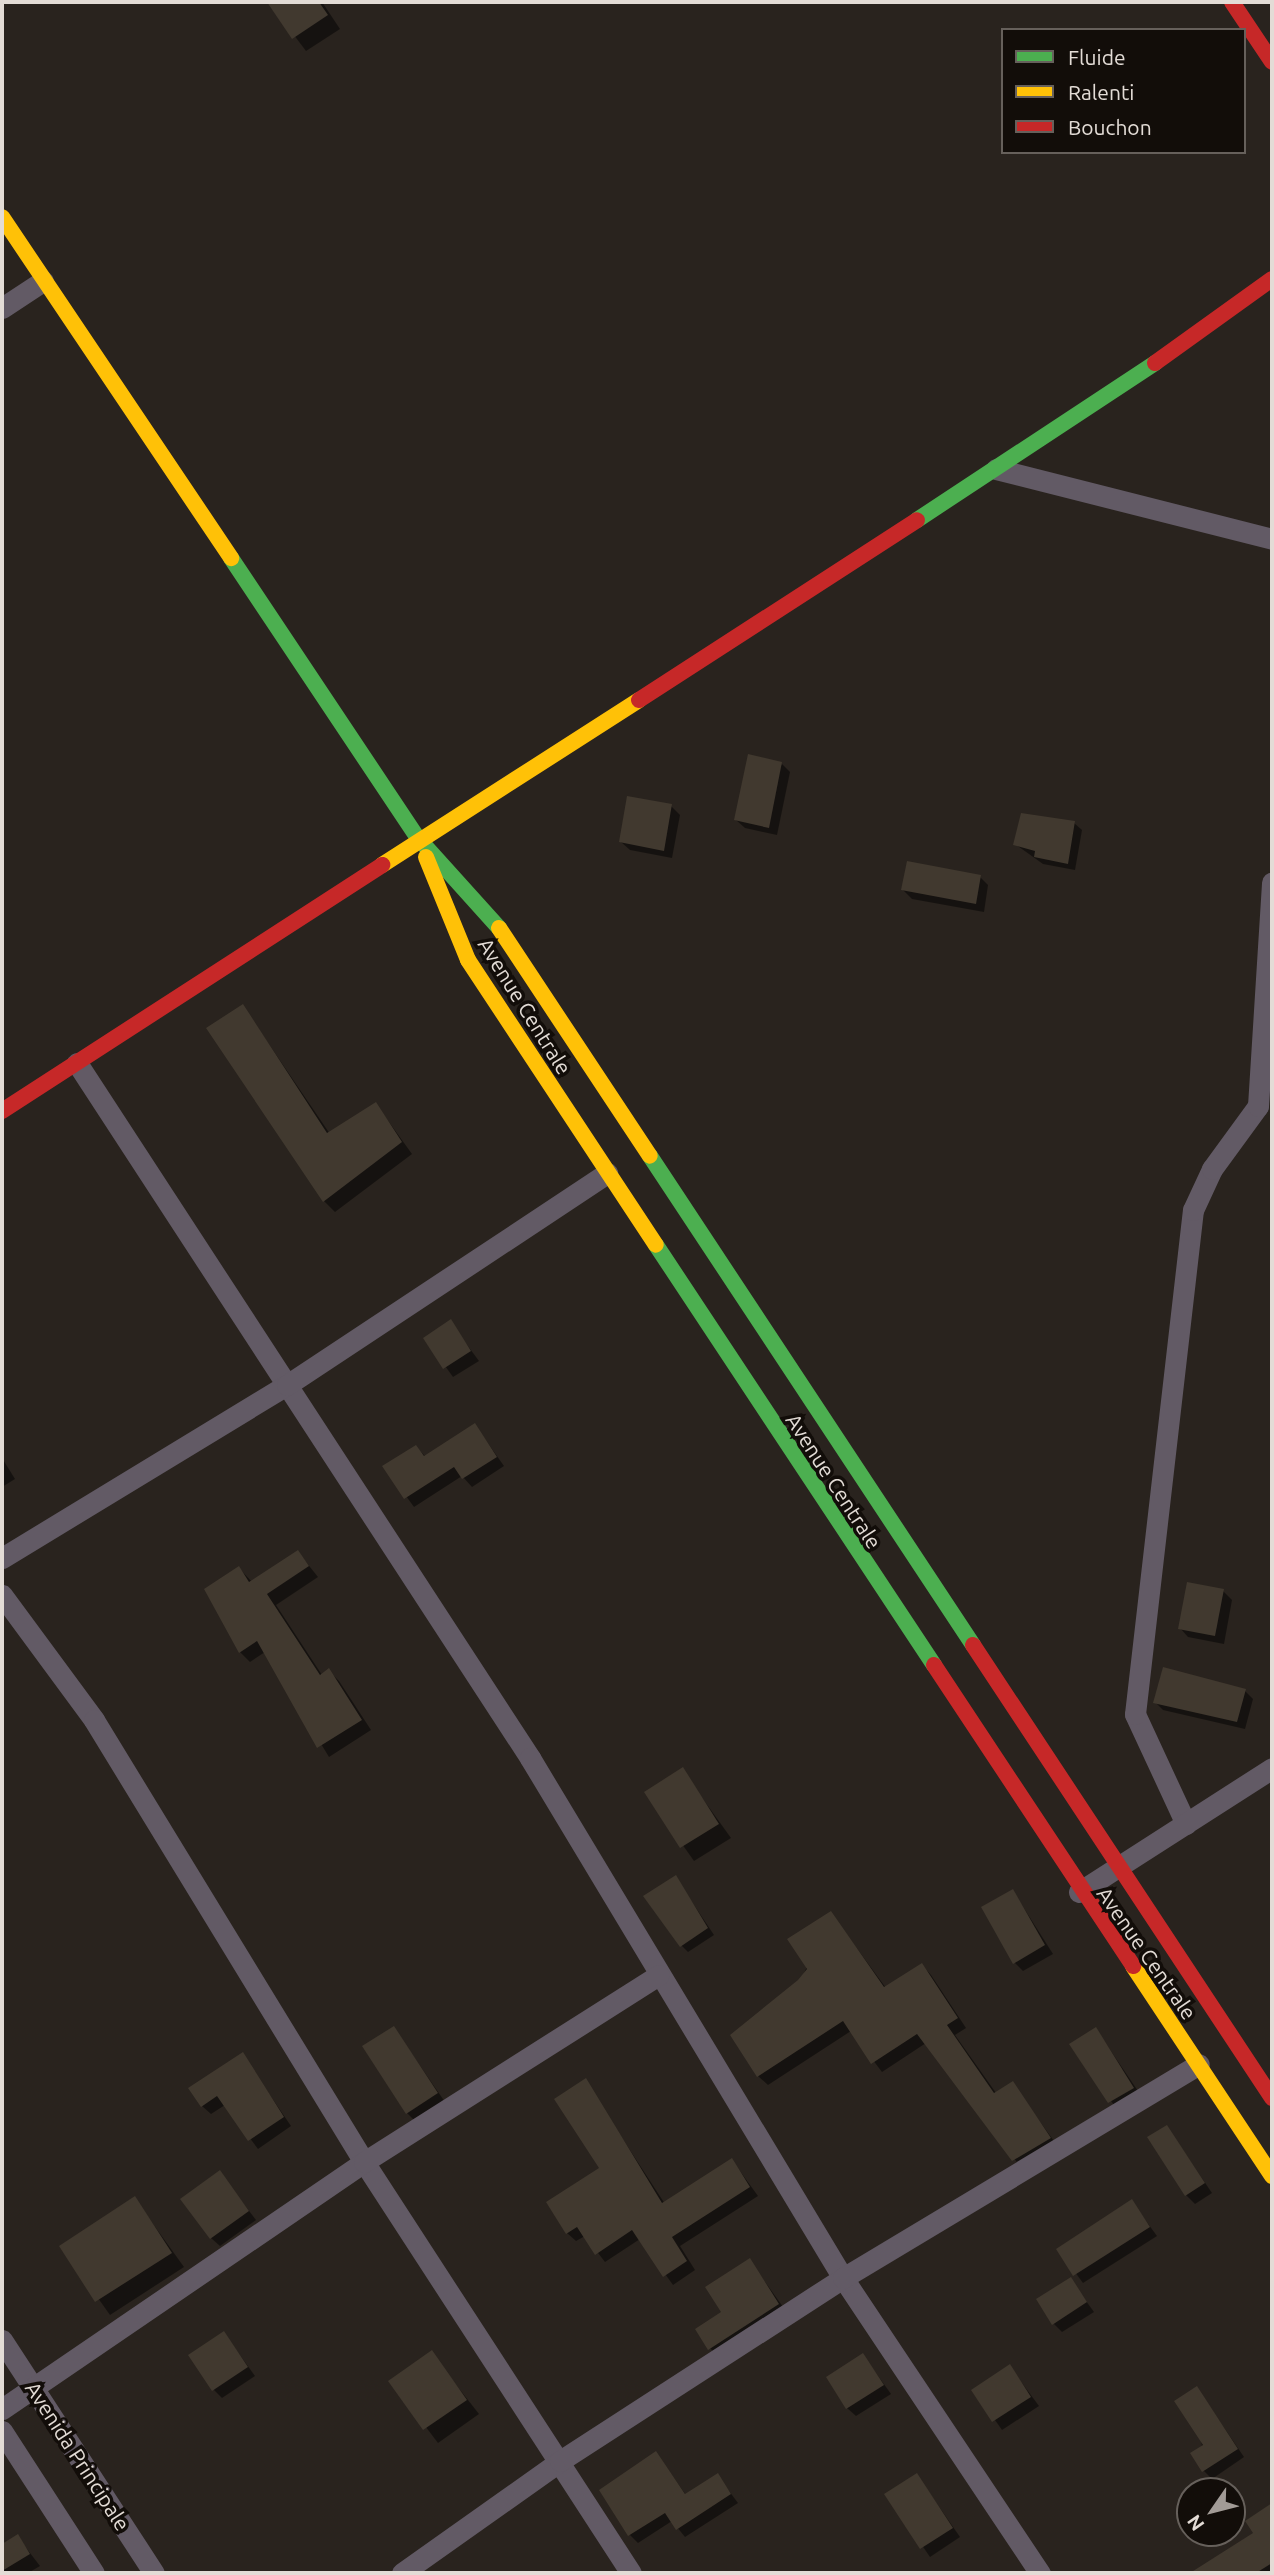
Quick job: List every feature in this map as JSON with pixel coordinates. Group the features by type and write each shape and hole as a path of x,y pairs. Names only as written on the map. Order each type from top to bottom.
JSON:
{"main road":[{"path":"1232,2 1269,58 1272,73"},
{"path":"2,218 418,838"},
{"path":"2,1111 418,838 996,469 1241,306 1272,279"},
{"path":"1241,306 1272,296"},
{"name":"Avenue Centrale","path":"418,838 468,960 1079,1892 1199,2064 1272,2176"},
{"name":"Avenue Centrale","path":"418,838 499,927 1272,2098"}],"street":[{"path":"2,308 43,281"},
{"path":"996,469 1272,539"},
{"path":"1186,1824 1135,1714 1193,1210 1212,1169 1265,1107 1272,882"},
{"path":"77,1063 530,1758 843,2278 1040,2573"},
{"path":"2,1558 287,1385 607,1173"},
{"path":"2,1595 94,1720 364,2162 631,2573"},
{"path":"1079,1892 1272,1768"},
{"path":"2,2409 364,2162 659,1975"},
{"path":"402,2573 559,2461 843,2278 1199,2064"},
{"name":"Avenida Principale","path":"2,2340 154,2573"},
{"path":"2,2431 94,2573"}],"building":[{"path":"267,2 319,2 328,15 292,39"},
{"path":"748,754 782,762 769,828 734,820"},
{"path":"627,796 672,804 664,851 619,842"},
{"path":"1021,813 1075,821 1068,864 1034,857 1035,851 1013,845"},
{"path":"907,861 981,875 976,904 901,890"},
{"path":"243,1004 327,1133 376,1102 402,1142 323,1202 206,1028"},
{"path":"451,1319 471,1351 443,1369 423,1338"},
{"path":"475,1423 497,1457 462,1479 454,1467 404,1499 382,1466 416,1445 424,1456"},
{"path":"298,1550 309,1566 267,1594 320,1675 329,1668 362,1720 317,1748 257,1641 239,1653 204,1589 239,1566 249,1582"},
{"path":"1187,1582 1224,1589 1215,1636 1178,1629"},
{"path":"1163,1667 1246,1689 1237,1722 1153,1703"},
{"path":"683,1767 719,1824 680,1848 644,1792"},
{"path":"676,1875 708,1928 680,1947 643,1896"},
{"path":"1013,1889 1045,1945 1013,1964 981,1907"},
{"path":"831,1911 884,1987 922,1963 958,2018 947,2025 994,2093 1013,2081 1051,2138 1012,2161 917,2034 871,2064 843,2021 757,2077 730,2035 798,1980 807,1969 787,1939"},
{"path":"394,2026 438,2093 406,2114 362,2046"},
{"path":"1096,2027 1134,2088 1108,2103 1069,2044"},
{"path":"243,2052 284,2117 248,2141 217,2096 201,2107 188,2088"},
{"path":"586,2078 662,2203 732,2158 750,2187 672,2237 687,2261 663,2277 632,2230 595,2255 577,2227 566,2234 546,2202 599,2168 554,2099"},
{"path":"1167,2125 1205,2183 1185,2196 1147,2137"},
{"path":"220,2170 249,2211 210,2239 180,2199"},
{"path":"135,2196 172,2253 95,2302 59,2246"},
{"path":"1132,2199 1150,2227 1073,2276 1056,2249"},
{"path":"750,2258 779,2304 708,2350 695,2329 721,2312 705,2287"},
{"path":"1071,2277 1087,2302 1052,2325 1036,2299"},
{"path":"224,2331 248,2367 212,2391 188,2355"},
{"path":"432,2350 467,2400 423,2430 388,2381"},
{"path":"863,2353 884,2385 846,2409 826,2377"},
{"path":"1010,2364 1031,2397 992,2422 971,2390"},
{"path":"1197,2386 1238,2449 1202,2472 1190,2453 1203,2445 1174,2401"},
{"path":"656,2451 685,2494 718,2473 731,2494 676,2530 665,2513 628,2536 599,2490"},
{"path":"917,2473 953,2528 920,2549 884,2494"},
{"path":"1272,2503 1272,2563 1256,2573 1190,2573 1231,2547 1246,2547 1246,2537 1253,2533 1246,2520"},
{"path":"18,2534 30,2554 2,2571 2,2544"}],"traffic: fast":[{"path":"917,520 1155,363"},
{"path":"231,558 418,838 499,928"},
{"path":"650,1156 973,1645"},
{"path":"656,1245 934,1665"}],"traffic: slow":[{"path":"2,217 231,558"},
{"path":"382,865 639,700"},
{"path":"426,857 468,960 656,1245"},
{"path":"499,928 650,1156"},
{"path":"1133,1966 1272,2176"}],"traffic: jam":[{"path":"1232,2 1272,62"},
{"path":"1155,363 1272,279"},
{"path":"639,700 917,520"},
{"path":"2,1111 382,865"},
{"path":"973,1645 1272,2098"},
{"path":"934,1665 1133,1966"}]}
